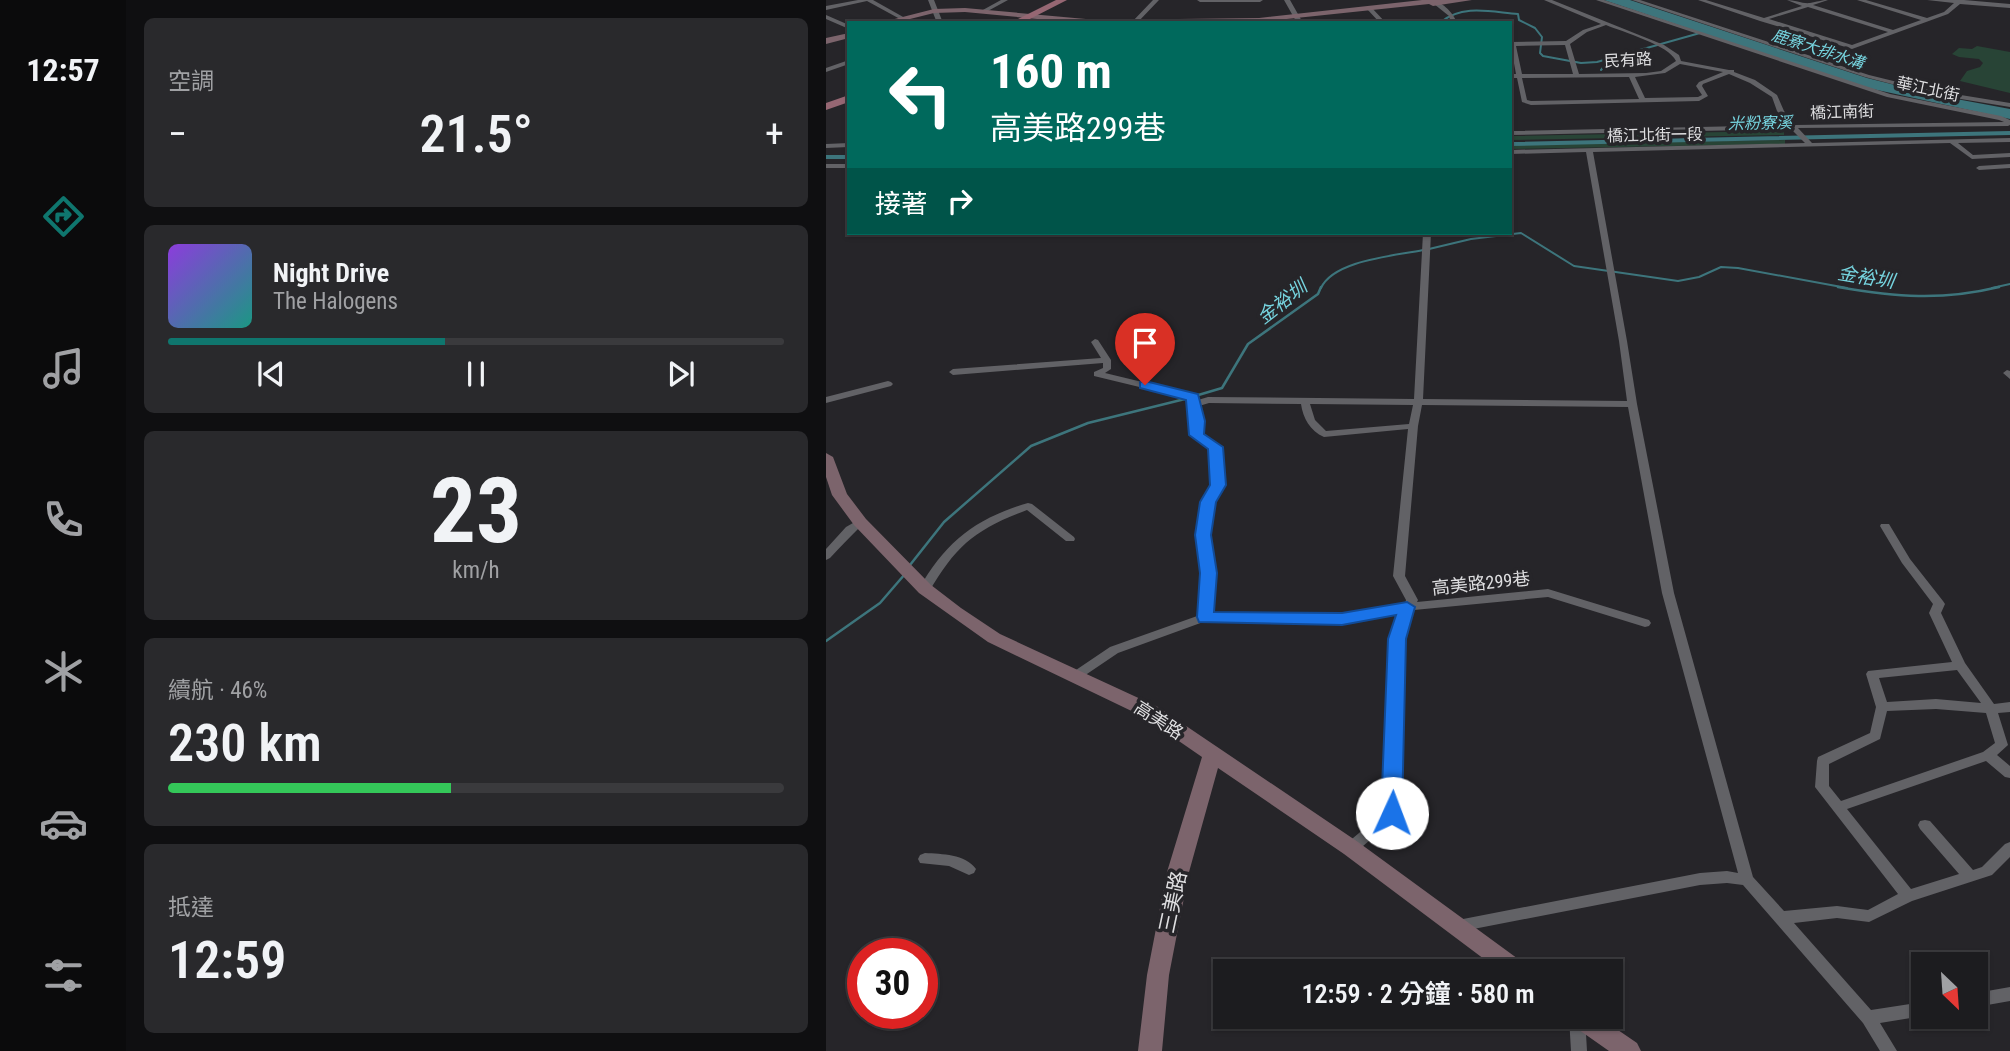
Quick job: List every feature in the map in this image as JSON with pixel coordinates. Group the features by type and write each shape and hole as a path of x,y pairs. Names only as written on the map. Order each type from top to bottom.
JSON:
{"main road":[{"path":"1028,20 1063,0"},
{"path":"1028,20 1075,0"},
{"path":"826,102 847,97"},
{"path":"826,107 847,97"}],"street":[{"path":"826,8 867,0 902,18"},
{"path":"931,0 939,21"},
{"path":"984,10 1005,0"},
{"path":"1136,21 1156,0"},
{"path":"1200,0 1260,0"},
{"path":"1287,0 1297,19"},
{"path":"1272,21 1436,1 1468,0"},
{"name":"民有路","path":"1514,76 1631,75 1663,72 1679,62 1670,50 1547,0"},
{"name":"華江北街","path":"1599,0 1850,84 1899,98 2001,118 2009,122 2007,124"},
{"path":"1635,0 1866,76 1930,92 2010,105"},
{"path":"1701,0 1852,47 1946,13 1960,1"},
{"path":"1790,0 1893,32"},
{"path":"1762,20 1825,0"},
{"path":"1860,0 1927,20"},
{"path":"1930,0 2010,6"},
{"path":"1436,1 1451,15 1453,21"},
{"path":"1371,9 1381,21"},
{"path":"891,21 935,13 984,10 1028,20"},
{"path":"901,21 935,13 982,13 1028,20 1062,21"},
{"path":"826,17 847,30"},
{"path":"1216,21 1297,19"},
{"path":"1674,25 1693,19"},
{"path":"1512,44 1567,43 1585,31 1605,24"},
{"path":"826,39 847,32"},
{"path":"1567,43 1576,75"},
{"path":"1512,55 1514,76 1526,102 1703,98 1705,96 1699,86 1702,83 1732,71"},
{"path":"1679,62 1732,71 1759,84 1775,96 1777,105 1792,128 1800,131 1810,144"},
{"path":"826,70 847,63"},
{"path":"1631,75 1643,101"},
{"path":"1850,84 1866,76"},
{"name":"橋江南街","path":"1512,133 2007,124"},
{"name":"橋江北街一段","path":"1512,152 2010,140"},
{"path":"1952,142 1972,157 2010,155"},
{"path":"826,146 847,145"},
{"path":"1589,150 1632,404 1668,593 1748,880 1868,1018 1889,1051"},
{"path":"826,166 847,166"},
{"path":"1979,168 2010,166"},
{"path":"1351,848 1392,813 1397,639 1407,607 1412,600 1399,576 1413,426 1418,402 1427,235"},
{"path":"1095,342 1107,360 1107,369 1097,374 1193,397 1196,435 1215,447 1218,485 1208,502 1203,535 1209,573 1205,617"},
{"path":"953,372 1107,360"},
{"path":"826,400 888,383"},
{"path":"1192,405 1208,400 1632,404"},
{"path":"1305,400 1305,409 1319,432 1324,434 1413,426"},
{"name":"高美路","path":"826,457 840,495 860,522 925,589 994,638 1151,712 1351,848 1500,959"},
{"path":"925,589 931,576 968,533 989,520 1028,506 1070,539"},
{"path":"826,556 850,529 860,522"},
{"path":"1838,807 1988,755 2001,745 1991,709 1960,665 1935,613 1939,604 1906,561 1885,526"},
{"name":"高美路299巷","path":"1077,675 1114,650 1205,617 1342,619 1407,607 1548,593 1645,623"},
{"path":"1908,895 1822,788 1823,761 1876,736 1882,707 1872,674 1960,665"},
{"path":"1882,707 1936,704 1991,709 2010,707"},
{"path":"1988,755 2010,773"},
{"name":"三美路","path":"1150,1051 1158,975 1178,872 1212,756"},
{"path":"1925,825 1971,877"},
{"path":"1781,918 1837,912 1869,916 1908,895 1987,871 2010,848"},
{"path":"925,859 950,860 969,869"},
{"path":"1455,927 1700,879 1727,877 1748,880"},
{"path":"1988,998 2010,994"},
{"path":"1868,1018 1911,1011"},
{"path":"1579,1029 1579,1051"},
{"path":"1597,1029 1629,1051"}],"green space":[{"path":"1977,46 2010,52 2010,93 1960,81 1967,71 1980,67 1983,63 1979,59 1952,54 1959,48 1972,49"},
{"path":"1784,131 1784,135 1512,140 1512,136"},
{"path":"1785,140 1785,144 1512,149 1512,145"}],"water":[{"path":"1604,0 1630,0 1867,78 1935,95 2010,109 2010,119 1859,86"}],"waterway":[{"path":"1442,21 1468,11 1518,14 1519,20 1535,28 1542,37 1540,53 1543,56 1581,63 1597,62 1700,33"},
{"path":"1601,70 1610,59"},
{"name":"米粉寮溪","path":"1512,144 2010,133"},
{"name":"米粉寮溪","path":"826,157 847,157"},
{"name":"金裕圳","path":"1512,234 1521,233 1574,266 1678,281 1699,277 1721,267 1738,268 1847,288"},
{"name":"金裕圳","path":"1429,249 1471,239 1504,235"},
{"name":"金裕圳","path":"1321,288 1338,271 1352,265 1423,250"},
{"name":"金裕圳","path":"1992,288 2010,284"},
{"name":"金裕圳","path":"1195,396 1222,388 1248,344 1318,294 1321,287"},
{"name":"金裕圳","path":"1838,287 1918,296 1958,294 1999,287"},
{"name":"金裕圳","path":"910,565 944,522 1031,446 1088,423 1189,398"},
{"name":"金裕圳","path":"826,641 880,603 905,574"}],"route":[{"path":"1145,385 1193,397 1196,435 1215,447 1218,485 1216,493 1208,502 1203,535 1209,573 1205,617 1342,619 1407,607 1397,639 1392,813"}],"water label":[{"name":"鹿寮大排水溝","path":"1818,49"}]}
